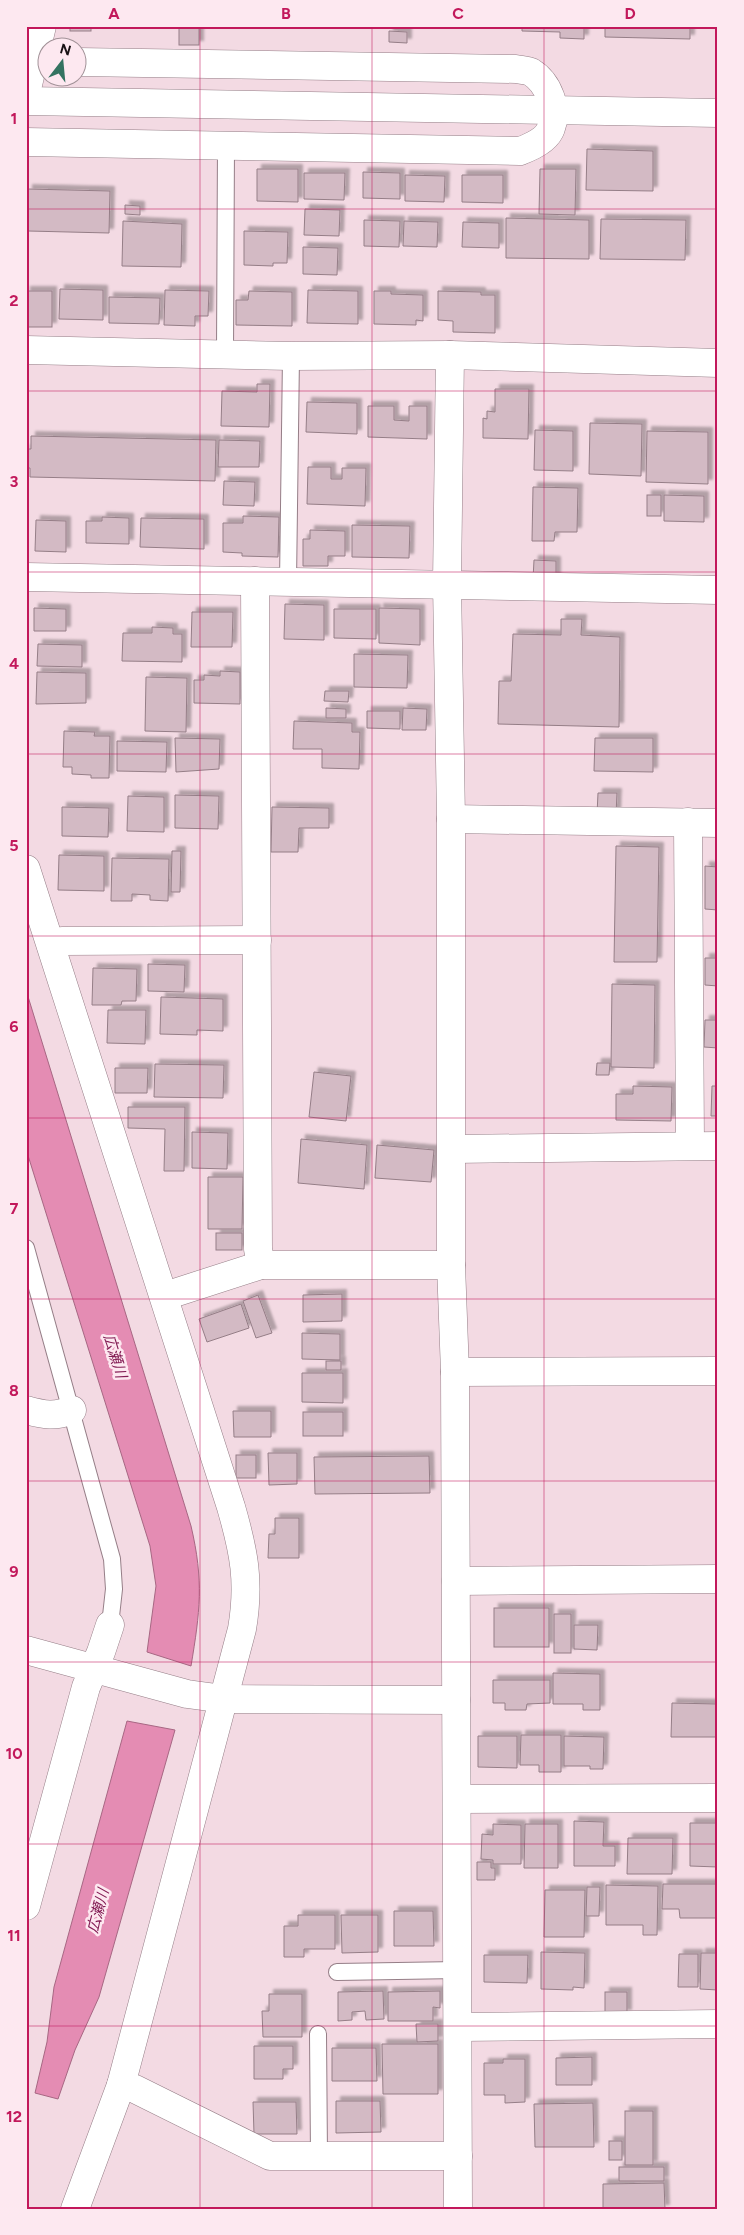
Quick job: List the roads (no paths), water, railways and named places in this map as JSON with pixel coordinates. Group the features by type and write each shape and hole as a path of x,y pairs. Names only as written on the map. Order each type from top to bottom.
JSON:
{"street":[{"path":"26,142 520,150 530,148 544,138 551,129 553,110 550,96 544,84 531,72 516,69 88,62"},
{"path":"38,70 29,99 718,113"},
{"path":"26,350 225,353 291,356 450,355 718,363"},
{"path":"450,355 447,584 452,819 452,1265 455,1372 458,2209"},
{"path":"26,577 718,590"},
{"path":"255,582 258,1249 261,1265"},
{"path":"452,819 718,822"},
{"path":"688,822 690,1145"},
{"path":"26,869 165,1296 242,1546 247,1584 246,1605 224,1699 121,2085 74,2209"},
{"path":"51,945 62,942 257,940"},
{"path":"453,1149 718,1146"},
{"path":"165,1296 261,1265 452,1265"},
{"path":"455,1372 718,1371"},
{"path":"26,1410 48,1416 59,1415 72,1410"},
{"path":"456,1580 718,1579"},
{"path":"26,1906 33,1848 86,1687 110,1625"},
{"path":"26,1650 187,1694 224,1699 456,1700"},
{"path":"457,1799 718,1798"},
{"path":"458,2027 718,2024"},
{"path":"121,2085 135,2089 270,2156 458,2156"}],"lane":[{"path":"225,353 226,144"},
{"path":"288,582 291,356"},
{"path":"26,1248 112,1559 114,1588 110,1625"},
{"path":"337,1972 458,1970"},
{"path":"318,2034 319,2157"}],"water":[{"name":"広瀬川","path":"26,990 191,1526 198,1563 199,1596 197,1629 191,1666 147,1652 156,1586 150,1546 26,1149"},
{"name":"広瀬川","path":"127,1721 175,1730 99,1997 75,2050 58,2099 35,2093 47,2042 54,1987"}]}
